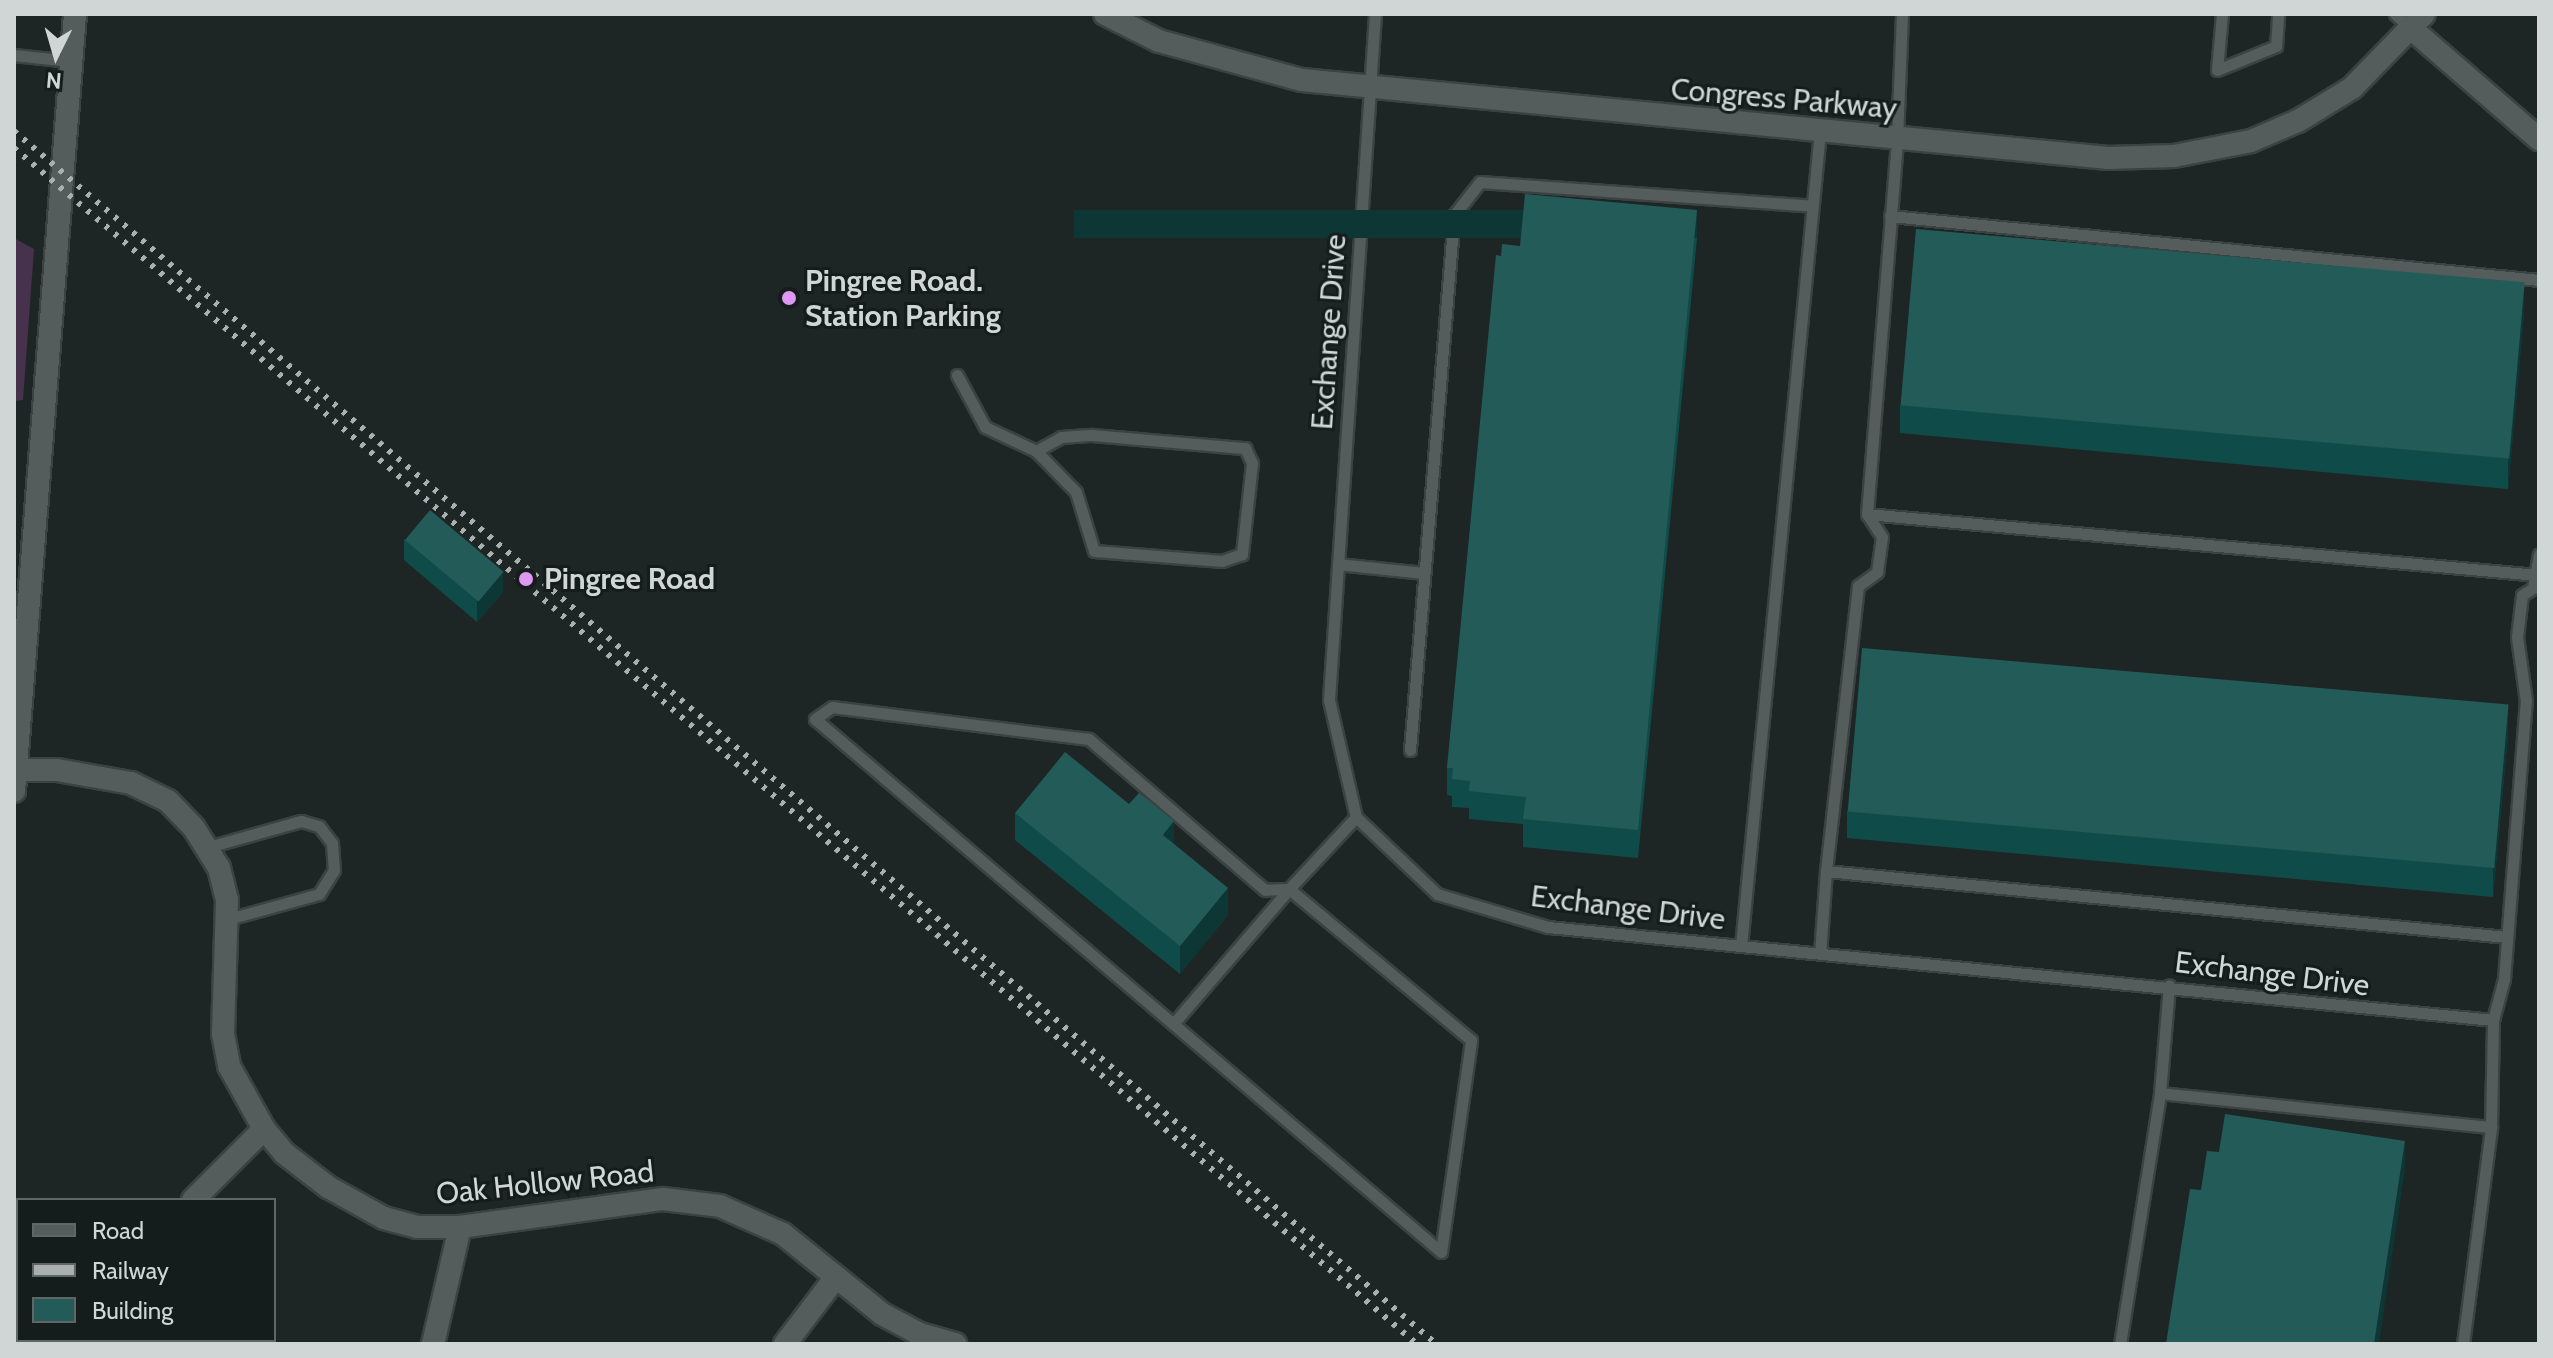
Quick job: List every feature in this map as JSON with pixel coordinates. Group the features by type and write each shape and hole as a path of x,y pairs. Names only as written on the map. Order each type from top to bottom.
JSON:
{"street":[{"path":"15,777 75,14"},
{"name":"Congress Parkway","path":"1105,14 1159,41 1236,65 1368,89 2108,158 2174,156 2251,141 2298,121 2352,88 2418,22"},
{"path":"2418,22 2539,139"},
{"name":"Oak Hollow Road","path":"15,777 57,770 131,783 168,801 208,847 224,882 228,919 225,1051 245,1101 264,1129 284,1153 328,1187 384,1218 417,1227 460,1227 663,1199 720,1206 783,1234 882,1314 917,1333 955,1344"},
{"path":"195,1198 264,1129"},
{"path":"433,1344 460,1227"},
{"path":"785,1344 836,1277"}],"lane":[{"name":"Exchange Drive","path":"1375,14 1329,700 1356,817 1437,894 1548,927 2169,985 2493,1020"},
{"path":"1820,954 1826,871 1858,586 1877,572 1882,537 1867,514 1897,139 1902,14"},
{"path":"2222,14 2217,70 2276,46 2278,14"},
{"path":"2395,14 2418,22"},
{"path":"14,55 70,61"},
{"path":"1741,946 1820,132"},
{"path":"1410,750 1454,215 1480,182 1812,206"},
{"path":"1890,216 2539,280"},
{"path":"957,375 985,427 1036,451 1076,492 1094,551 1222,561 1242,554 1252,463 1245,448 1092,435 1061,437 1036,451"},
{"path":"1867,514 2537,575"},
{"path":"2463,1344 2491,1127 2493,1020 2507,937 2526,701 2517,637 2522,595 2537,575 2539,555"},
{"path":"1338,564 1424,573"},
{"path":"832,707 1089,739 1265,890 1289,889 1471,1040 1441,1252 815,719 832,707"},
{"path":"1173,1024 1289,889 1356,817"},
{"path":"208,847 301,821 319,826 332,843 334,870 319,894 228,919"},
{"path":"1826,871 2507,937"},
{"path":"2120,1344 2160,1093 2169,985"},
{"path":"2160,1093 2491,1127"}],"shaded area":[{"path":"14,238 34,249 23,400 14,401"}],"building":[{"path":"1525,194 1697,210 1638,830 1523,819 1526,797 1469,791 1470,781 1452,779 1453,768 1447,768 1496,255 1501,256 1502,244 1520,246"},
{"path":"1916,229 2525,282 2509,459 1901,405"},
{"path":"430,510 504,572 478,602 405,540"},
{"path":"1862,648 2509,705 2494,868 1848,811"},
{"path":"1065,752 1129,804 1139,793 1174,821 1163,835 1228,888 1180,946 1015,813"},
{"path":"2225,1114 2405,1141 2374,1344 2166,1344 2190,1189 2201,1190 2207,1151 2219,1152"}],"railway":[{"path":"14,131 1436,1344"},
{"path":"14,148 1417,1344"}],"place":[{"name":"Pingree Road. Station Parking","path":"789,298"},
{"name":"Pingree Road","path":"526,579"}]}
